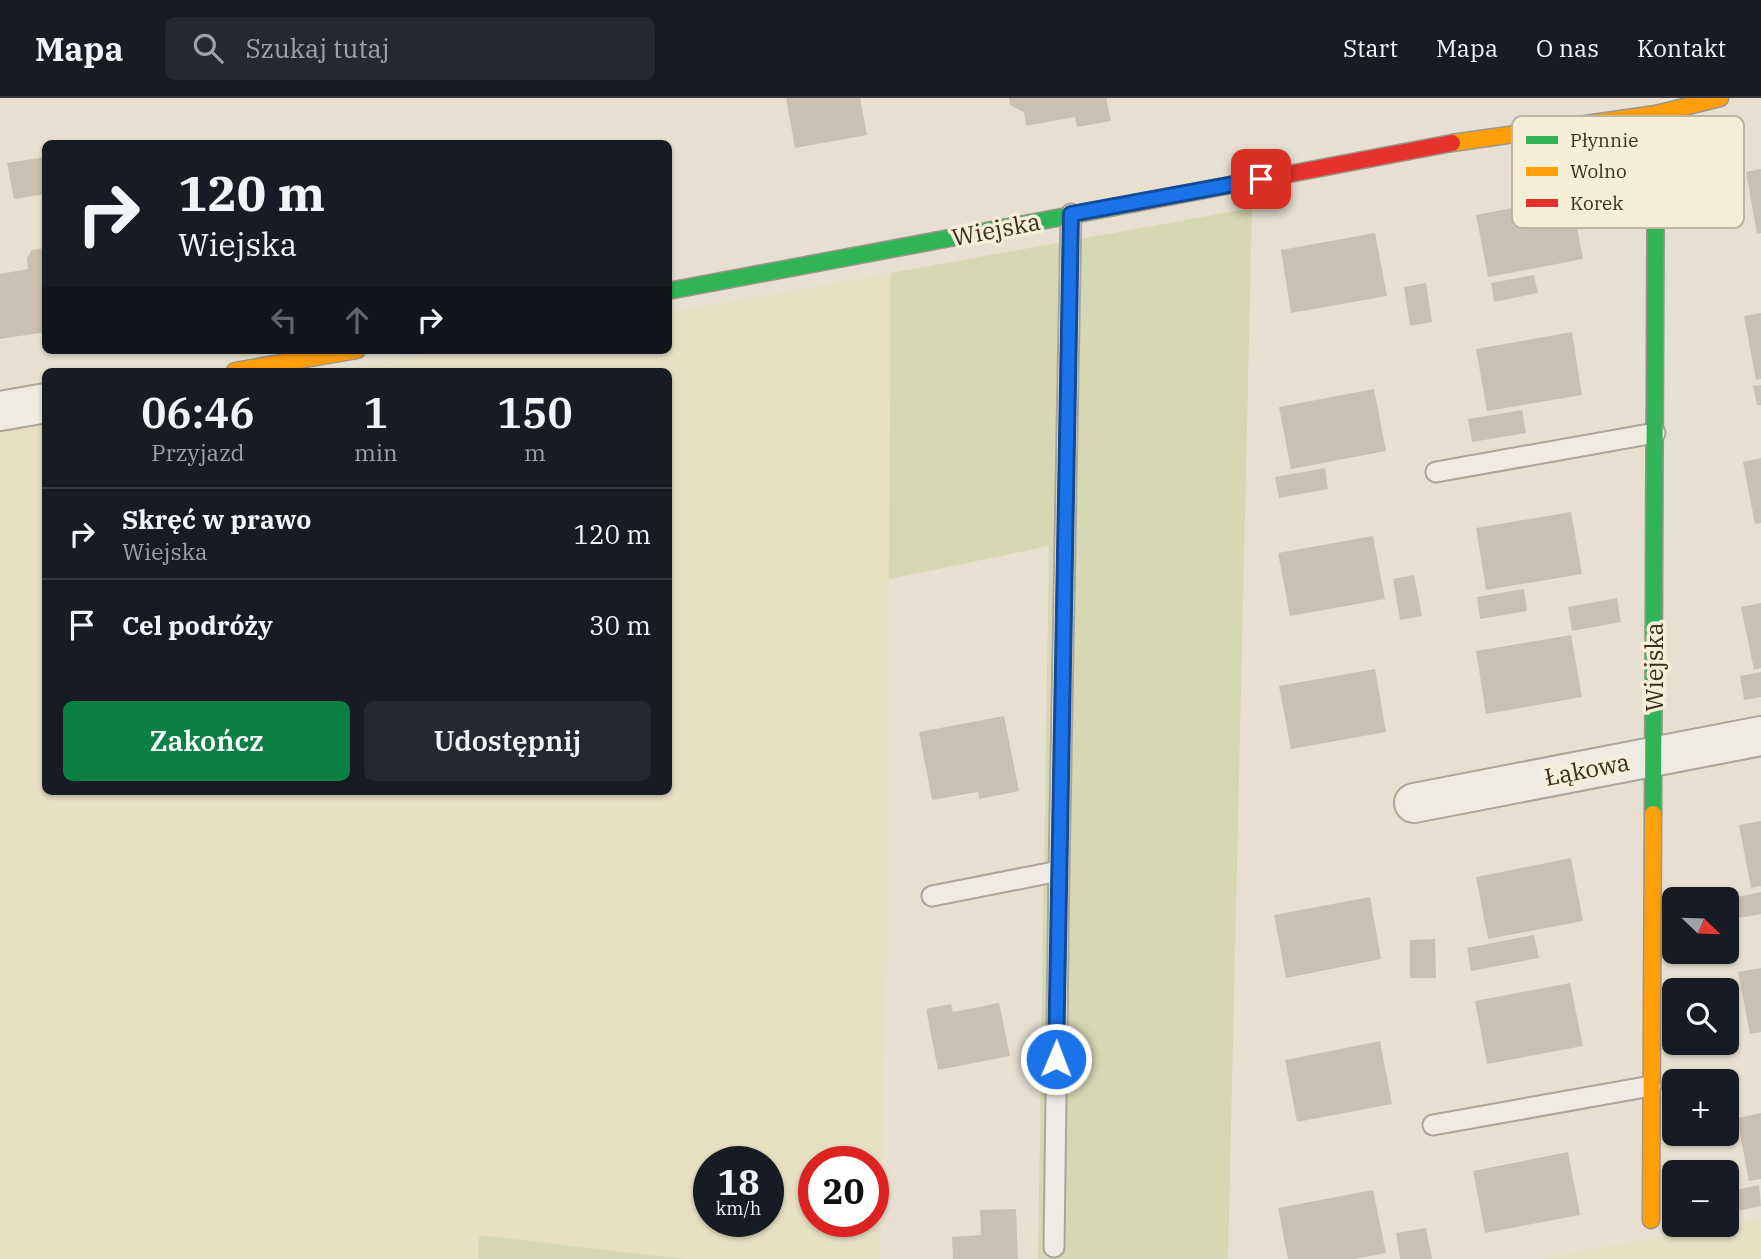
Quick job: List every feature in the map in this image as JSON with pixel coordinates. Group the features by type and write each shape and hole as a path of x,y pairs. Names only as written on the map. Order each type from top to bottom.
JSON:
{"street":[{"name":"Wiejska","path":"1641,116 1720,98"},
{"name":"Wiejska","path":"672,290 1512,133"},
{"name":"Wiejska","path":"1651,1220 1656,228"},
{"path":"252,368 334,354"},
{"path":"0,411 42,403"},
{"name":"Łąkowa","path":"1414,803 1761,736"}],"lane":[{"path":"1054,1247 1071,214"},
{"path":"1436,472 1655,433"},
{"path":"932,896 1059,871"},
{"path":"1433,1125 1651,1086"}],"shaded area":[{"path":"891,273 888,870 882,1146 798,1146 798,1237 880,1237 880,1259 683,1259 479,1235 478,1259 0,1259 0,430 42,423 42,795 672,795 672,368 351,368 430,354 672,354 672,311"},
{"path":"1761,1219 1761,1259 1536,1259 1662,1237 1739,1237 1739,1223"}],"green space":[{"path":"1252,208 1228,1259 1038,1259 1049,546 889,579 891,273"},
{"path":"479,1235 683,1259 478,1259"}],"building":[{"path":"786,98 860,98 867,135 795,148"},
{"path":"1009,98 1106,98 1111,121 1077,127 1075,117 1026,126 1024,112 1010,105"},
{"path":"42,158 42,195 14,199 7,163"},
{"path":"1761,169 1761,233 1757,234 1746,172"},
{"path":"1512,208 1512,228 1577,228 1583,259 1488,277 1476,215"},
{"path":"1375,233 1387,296 1291,313 1281,250"},
{"path":"42,249 42,333 0,339 0,274 28,269 27,258 32,250"},
{"path":"1534,275 1538,293 1494,302 1491,283"},
{"path":"1426,283 1432,322 1410,326 1404,287"},
{"path":"1761,313 1761,379 1756,380 1744,316"},
{"path":"1572,332 1582,395 1487,411 1476,349"},
{"path":"1761,385 1761,405 1757,405 1753,386"},
{"path":"1374,389 1386,451 1291,469 1279,407"},
{"path":"1522,410 1526,433 1472,442 1468,419"},
{"path":"1761,458 1761,523 1755,524 1743,462"},
{"path":"1325,468 1328,489 1279,498 1275,477"},
{"path":"1571,512 1582,574 1486,590 1476,528"},
{"path":"1373,536 1385,599 1290,616 1278,553"},
{"path":"1414,575 1422,616 1400,620 1393,579"},
{"path":"1524,589 1527,611 1480,619 1477,597"},
{"path":"1617,598 1621,622 1572,631 1568,607"},
{"path":"1761,603 1761,668 1754,670 1741,607"},
{"path":"1571,635 1582,697 1486,714 1476,651"},
{"path":"1375,669 1386,732 1291,749 1279,686"},
{"path":"1761,672 1761,697 1744,700 1740,676"},
{"path":"1004,716 1019,791 979,799 978,792 932,800 919,732"},
{"path":"1761,821 1761,886 1751,888 1739,825"},
{"path":"1571,858 1583,921 1488,939 1476,877"},
{"path":"1761,892 1761,914 1740,918 1740,896"},
{"path":"1370,897 1381,959 1286,978 1274,915"},
{"path":"1534,935 1539,958 1471,971 1467,948"},
{"path":"1435,939 1436,978 1410,978 1410,940"},
{"path":"1761,968 1761,1032 1750,1034 1738,972"},
{"path":"1570,983 1583,1046 1487,1064 1475,1001"},
{"path":"999,1003 1010,1056 938,1070 926,1009 951,1004 953,1012"},
{"path":"1380,1041 1392,1104 1297,1122 1285,1060"},
{"path":"1761,1113 1761,1179 1749,1181 1739,1118"},
{"path":"1568,1152 1580,1215 1485,1233 1473,1171"},
{"path":"1759,1185 1761,1206 1739,1211 1739,1189"},
{"path":"1373,1190 1386,1253 1355,1259 1288,1259 1278,1208"},
{"path":"1016,1209 1018,1259 953,1259 952,1237 981,1235 980,1210"},
{"path":"1426,1228 1432,1259 1400,1259 1396,1233"}],"traffic: fast":[{"path":"672,290 1136,203"},
{"path":"1653,814 1656,228"}],"traffic: slow":[{"path":"1642,116 1720,98"},
{"path":"1452,143 1512,134"},
{"path":"252,368 334,354"},
{"path":"1651,1220 1653,814"}],"traffic: jam":[{"path":"1136,203 1452,143"}],"route":[{"path":"1056,1059 1071,214 1261,179"}]}
